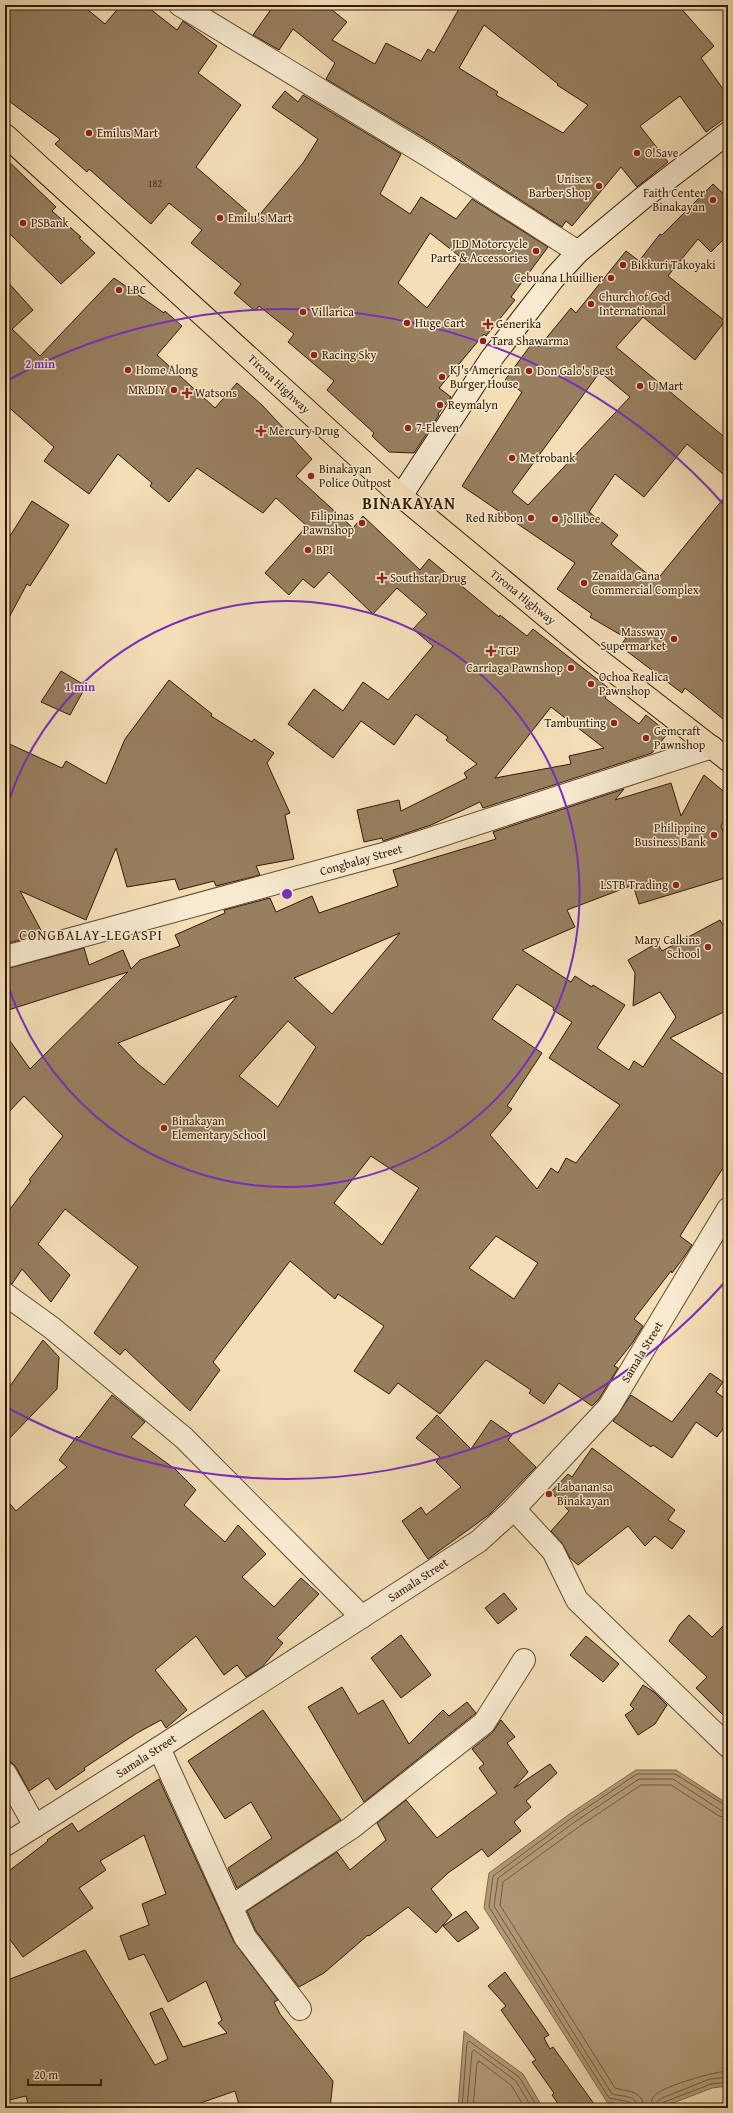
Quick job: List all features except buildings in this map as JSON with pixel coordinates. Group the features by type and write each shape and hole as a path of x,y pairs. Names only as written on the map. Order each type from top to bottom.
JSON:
{"main road":[{"name":"Tirona Highway","path":"5,135 401,496 594,656 720,754"}],"street":[{"path":"180,5 427,155 578,252"},
{"path":"401,496 491,359 532,305 578,252 644,197 728,133"},
{"name":"Congbalay Street","path":"5,957 390,852 720,754"},
{"name":"Samala Street","path":"5,1845 159,1748 479,1541 514,1509 609,1407 728,1209"},
{"path":"5,1294 52,1328 184,1438 362,1617"},
{"path":"514,1509 553,1552 577,1600 728,1746"},
{"path":"231,1907 351,1828 484,1723 524,1660"},
{"path":"159,1748 245,1937 300,2009"},
{"path":"5,1772 35,1826"}],"water":[{"path":"636,1770 676,1770 728,1804 728,2086 712,2088 660,2108 640,2108 607,2102 484,1908 489,1873 571,1813"},
{"path":"464,2031 523,2074 543,2108 458,2108"}],"place":[{"name":"Emilus Mart","path":"89,133"},
{"name":"O!Save","path":"637,153"},
{"name":"Unisex Barber Shop","path":"599,186"},
{"name":"Faith Center Binakayan","path":"713,200"},
{"name":"Emilu's Mart","path":"220,218"},
{"name":"PSBank","path":"23,223"},
{"name":"JLD Motorcycle Parts & Accessories","path":"536,251"},
{"name":"Bikkuri Takoyaki","path":"623,265"},
{"name":"Cebuana Lhuillier","path":"611,278"},
{"name":"LBC","path":"119,290"},
{"name":"Church of God International","path":"591,304"},
{"name":"Villarica","path":"303,312"},
{"name":"Huge Cart","path":"407,323"},
{"name":"Generika","path":"488,324"},
{"name":"Tara Shawarma","path":"483,341"},
{"name":"Racing Sky","path":"314,355"},
{"name":"Home Along","path":"128,370"},
{"name":"Don Galo's Best","path":"529,371"},
{"name":"KJ's American Burger House","path":"442,377"},
{"name":"U Mart","path":"640,386"},
{"name":"MR.DIY","path":"174,390"},
{"name":"Watsons","path":"187,393"},
{"name":"Reymalyn","path":"440,405"},
{"name":"7-Eleven","path":"408,428"},
{"name":"Mercury Drug","path":"261,431"},
{"name":"Metrobank","path":"512,458"},
{"name":"Binakayan Police Outpost","path":"311,476"},
{"name":"Red Ribbon","path":"531,518"},
{"name":"Jollibee","path":"555,519"},
{"name":"Filipinas Pawnshop","path":"362,523"},
{"name":"BPI","path":"308,550"},
{"name":"Southstar Drug","path":"382,578"},
{"name":"Zenaida Gana Commercial Complex","path":"584,583"},
{"name":"Massway Supermarket","path":"674,639"},
{"name":"TGP","path":"491,651"},
{"name":"Carriaga Pawnshop","path":"571,668"},
{"name":"Ochoa Realica Pawnshop","path":"591,684"},
{"name":"Tambunting","path":"614,723"},
{"name":"Gemcraft Pawnshop","path":"646,738"},
{"name":"Philippine Business Bank","path":"714,835"},
{"name":"LSTB Trading","path":"676,885"},
{"name":"Mary Calkins School","path":"708,947"},
{"name":"Binakayan Elementary School","path":"164,1128"},
{"name":"Labanan sa Binakayan","path":"549,1494"}],"district":[{"name":"BINAKAYAN","path":"409,503"},
{"name":"CONGBALAY-LEGASPI","path":"91,935"}]}
